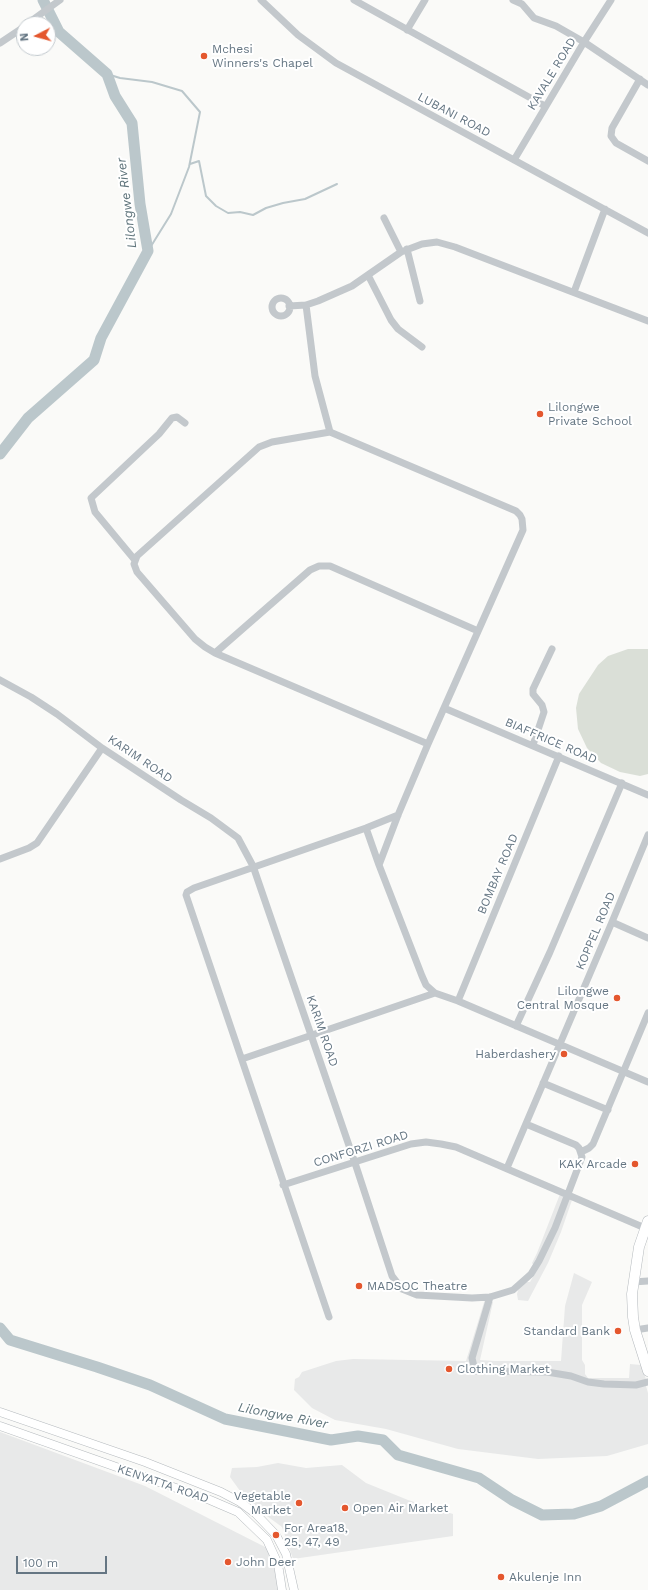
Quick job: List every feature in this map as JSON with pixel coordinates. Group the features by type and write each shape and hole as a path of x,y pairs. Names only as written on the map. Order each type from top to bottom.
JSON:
{"highway":[{"path":"647,1224 639,1247 633,1282 632,1305 635,1330 648,1371"}],"main road":[{"name":"KENYATTA ROAD","path":"0,1412 144,1462 221,1492 240,1502 255,1513 276,1535 286,1554 294,1590"},
{"name":"KENYATTA ROAD","path":"0,1426 210,1500 238,1512 267,1540 278,1564 282,1590"}],"street":[{"path":"38,16 60,0"},
{"name":"LUBANI ROAD","path":"261,0 298,35 336,63 648,233"},
{"path":"354,0 545,106"},
{"path":"407,30 425,0"},
{"path":"513,0 522,4 534,18 556,26 584,42 648,84"},
{"name":"KAVALE ROAD","path":"514,160 545,106 611,0"},
{"path":"0,44 16,32"},
{"path":"640,79 612,128 611,136 616,143 648,161"},
{"path":"574,292 605,209"},
{"path":"384,218 404,250 420,301"},
{"path":"289,306 306,306 352,286 404,250 422,244 436,242 446,244 648,321"},
{"path":"368,275 398,329 422,347"},
{"path":"306,306 315,376 330,432"},
{"path":"185,423 177,417 172,418 159,434 91,498 95,512 134,560 137,572 195,639 215,653 428,744"},
{"path":"134,560 259,447 272,442 330,432 509,508 520,515 523,530 428,744 379,865"},
{"path":"215,653 310,570 319,566 330,566 478,631"},
{"path":"533,745 543,717 544,708 533,694 533,689 552,649"},
{"name":"KARIM ROAD","path":"0,680 44,705 102,748 238,838 253,866 312,1035 392,1276 402,1289 417,1295 490,1297 512,1290 531,1274 555,1228 581,1161 581,1152"},
{"name":"BIAFFRICE ROAD","path":"444,708 648,795"},
{"path":"0,859 29,848 37,843 102,748"},
{"name":"BOMBAY ROAD","path":"458,1001 559,756"},
{"path":"516,1026 550,952 622,783"},
{"path":"329,1316 283,1185 242,1059 186,896 187,892 194,888 253,866 366,828 398,815"},
{"path":"366,828 426,985 435,993 458,1001 648,1082"},
{"name":"KOPPEL ROAD","path":"507,1168 648,835"},
{"path":"612,922 648,938"},
{"path":"242,1059 435,993"},
{"path":"526,1124 576,1145 581,1152 589,1148 593,1144 608,1110 648,1013"},
{"path":"543,1083 608,1110"},
{"name":"CONFORZI ROAD","path":"283,1185 412,1144 426,1142 456,1146 567,1194 647,1224"},
{"path":"633,1282 648,1281"},
{"path":"490,1297 472,1358 475,1370 547,1372 571,1376 588,1382 604,1384 636,1385 648,1382"},
{"path":"635,1330 648,1328"}],"shaded area":[{"path":"628,649 648,649 648,774 640,776 620,772 601,763 587,748 578,729 576,708 579,694 598,665 608,656"},
{"path":"560,1194 572,1200 561,1232 548,1263 528,1301 518,1300 517,1294 519,1287 525,1282 530,1282 537,1270 532,1263"},
{"name":"Clothing Market","path":"574,1273 592,1282 582,1305 582,1360 585,1365 585,1374 588,1378 629,1378 630,1364 641,1365 647,1382 646,1386 648,1393 648,1444 607,1456 538,1459 458,1449 386,1429 335,1420 312,1408 294,1390 295,1379 299,1377 302,1372 336,1361 353,1359 466,1361 485,1299 493,1302 480,1360 561,1361 565,1306"},
{"path":"0,1432 145,1486 269,1549 280,1590 0,1590"},
{"name":"Open Air Market","path":"278,1463 306,1468 342,1465 366,1483 408,1500 453,1514 453,1536 293,1559 282,1527 248,1502 230,1477 232,1468 257,1467"}],"waterway":[{"name":"Lilongwe River","path":"0,454 28,418 94,360 101,338 148,251 140,204 132,123 115,96 107,74 59,32 43,0"},
{"path":"107,74 120,78 152,82 182,91 200,112 189,167 171,214 148,251"},
{"path":"190,164 199,161 206,196 216,206 228,213 240,212 253,215 266,208 305,199 337,184"},
{"name":"Lilongwe River","path":"0,1328 10,1340 150,1385 225,1419 331,1440 358,1436 383,1440 398,1455 479,1478 512,1500 542,1515 574,1514 601,1506 648,1481"}],"place":[{"name":"Mchesi Winners's Chapel","path":"204,56"},
{"name":"Lilongwe Private School","path":"540,414"},
{"name":"Lilongwe Central Mosque","path":"617,998"},
{"name":"Haberdashery","path":"564,1054"},
{"name":"KAK Arcade","path":"635,1164"},
{"name":"MADSOC Theatre","path":"359,1286"},
{"name":"Standard Bank","path":"618,1331"},
{"name":"Clothing Market","path":"449,1369"},
{"name":"Vegetable Market","path":"299,1503"},
{"name":"Open Air Market","path":"345,1508"},
{"name":"For Area18, 25, 47, 49","path":"276,1535"},
{"name":"John Deer","path":"228,1562"},
{"name":"Akulenje Inn","path":"501,1577"}]}
